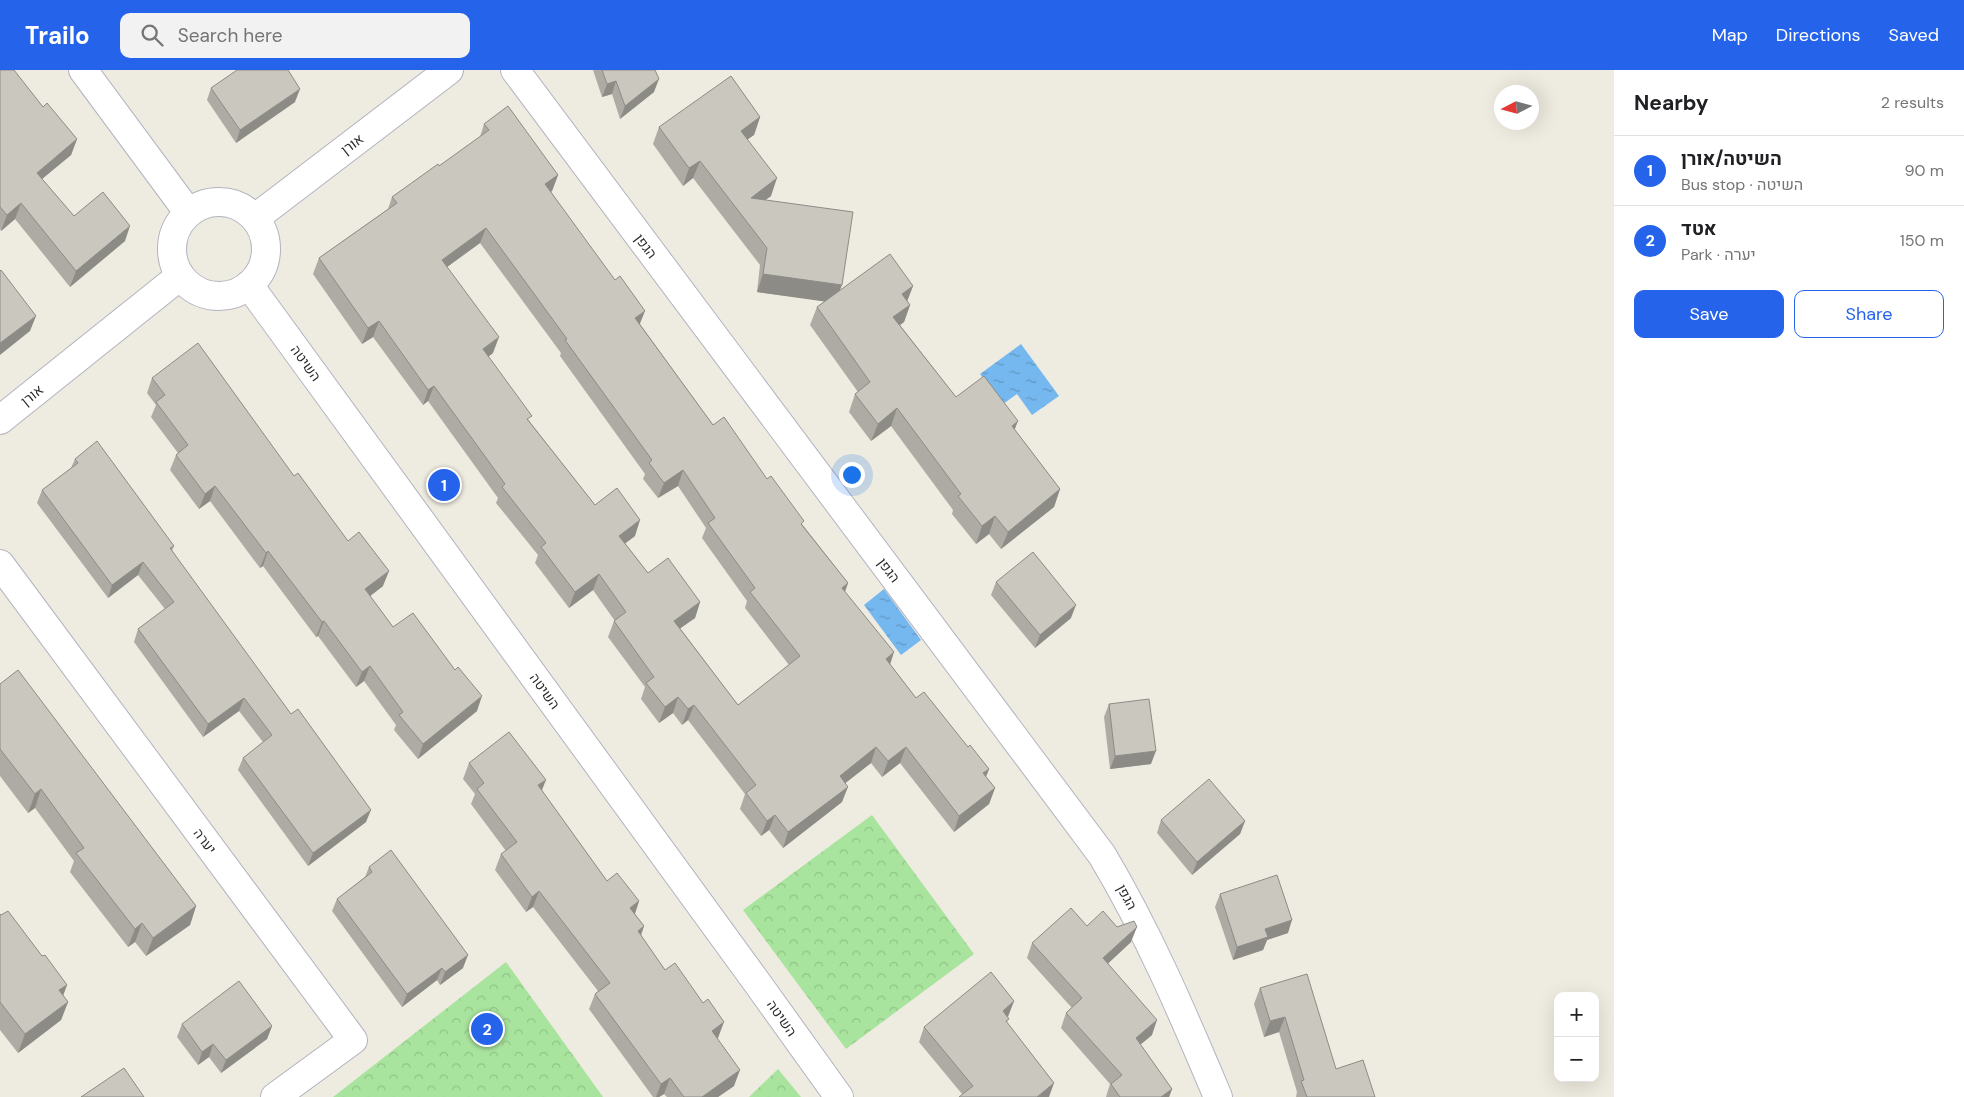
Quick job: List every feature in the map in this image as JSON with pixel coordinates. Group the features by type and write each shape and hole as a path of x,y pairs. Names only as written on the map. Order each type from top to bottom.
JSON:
{"street":[{"path":"84,70 188,212"},
{"name":"אורן","path":"255,218 449,70"},
{"name":"הגפן","path":"515,70 1102,855 1126,895 1151,944 1218,1097"},
{"path":"223,201 241,207 255,218 264,234 266,253 260,271 249,285 233,294 214,296 196,291 180,276 174,263 172,244 177,227 188,212 204,203 223,201"},
{"name":"אורן","path":"0,420 180,276"},
{"name":"השיטה","path":"249,285 839,1097"},
{"name":"יערה","path":"0,564 353,1040 275,1097"}],"green space":[{"path":"872,815 974,954 846,1049 743,910"},
{"path":"506,962 603,1097 333,1097"},
{"path":"778,1069 801,1097 749,1097"}],"water":[{"path":"1021,344 1059,396 1032,415 1017,394 1003,404 980,374"},
{"path":"884,589 921,640 901,655 864,605"}],"building":[{"path":"0,70 14,70 43,107 47,103 77,139 37,173 74,216 103,192 130,226 76,271 21,203 7,215 0,207"},
{"path":"237,70 288,70 300,89 240,130 211,88"},
{"path":"602,70 655,70 659,79 625,106 616,81 607,84"},
{"path":"731,76 760,117 741,131 777,178 751,198 853,212 842,285 763,274 767,248 700,161 689,168 659,127"},
{"path":"508,106 558,175 545,184 615,280 620,276 645,311 635,318 713,425 724,417 767,479 771,476 804,521 801,524 848,583 842,588 894,652 886,659 916,698 924,692 968,747 970,745 989,769 983,773 995,788 959,816 906,747 888,761 876,747 840,776 848,787 788,832 775,815 767,821 746,793 756,785 694,705 688,709 678,697 665,707 646,683 654,677 614,621 626,612 599,574 575,592 541,547 546,543 502,487 505,484 434,386 428,390 379,321 368,328 319,258 397,203 392,197 489,130 484,124","holes":["486,228 567,339 565,340 652,460 649,463 664,483 683,470 715,518 708,523 755,588 750,592 800,656 738,705 674,621 700,602 668,558 648,573 619,536 640,520 617,488 595,505 527,419 532,416 483,349 499,337 442,260"]},
{"path":"890,254 913,286 902,294 910,305 893,317 956,397 984,376 1018,421 1012,426 1060,489 1008,532 995,516 982,526 958,496 961,494 897,408 878,424 855,394 870,382 817,307"},
{"path":"0,271 36,316 0,343"},
{"path":"198,343 294,476 298,473 348,541 359,532 389,571 365,589 393,627 413,613 455,670 458,667 482,696 423,744 399,715 403,712 370,666 362,672 324,621 322,622 268,551 266,553 215,486 205,494 176,455 188,445 156,402 165,395 152,378"},
{"path":"97,441 174,546 170,548 291,714 298,709 371,810 313,853 243,758 272,735 244,698 208,724 138,629 174,602 143,562 112,585 42,490 78,463 75,459"},
{"path":"1033,552 1076,605 1040,635 996,582"},
{"path":"18,670 196,906 153,938 142,923 135,929 76,853 84,848 41,789 35,794 0,749 0,684"},
{"path":"1149,699 1156,751 1115,756 1109,704"},
{"path":"509,732 546,780 538,785 607,881 617,873 639,901 630,908 644,926 638,931 665,970 675,963 703,1003 708,999 724,1022 712,1031 740,1070 702,1097 684,1097 670,1078 661,1084 595,994 610,983 539,891 532,897 501,854 517,842 477,789 484,783 469,763"},
{"path":"1209,779 1245,821 1197,862 1161,820"},
{"path":"391,850 468,955 445,972 442,968 407,994 337,899 372,872 369,867"},
{"path":"1277,875 1292,920 1265,929 1268,937 1237,947 1220,894"},
{"path":"1071,908 1087,926 1103,911 1117,927 1134,921 1137,927 1103,958 1157,1020 1136,1038 1172,1089 1161,1097 1120,1097 1111,1084 1122,1075 1066,1013 1082,998 1032,943"},
{"path":"8,911 42,956 45,955 67,985 59,990 68,1002 25,1034 0,1002 0,914"},
{"path":"991,972 1014,1001 1003,1011 1009,1019 1006,1021 1054,1083 1037,1097 959,1097 973,1086 924,1027"},
{"path":"1307,974 1336,1069 1363,1060 1375,1097 1307,1097 1301,1081 1304,1080 1285,1017 1270,1021 1260,988"},
{"path":"239,981 272,1026 226,1060 213,1044 202,1052 182,1024"},
{"path":"124,1068 144,1097 81,1097"}],"place":[{"name":"השיטה/אורן","path":"444,485"},
{"name":"אטד","path":"487,1029"}]}
